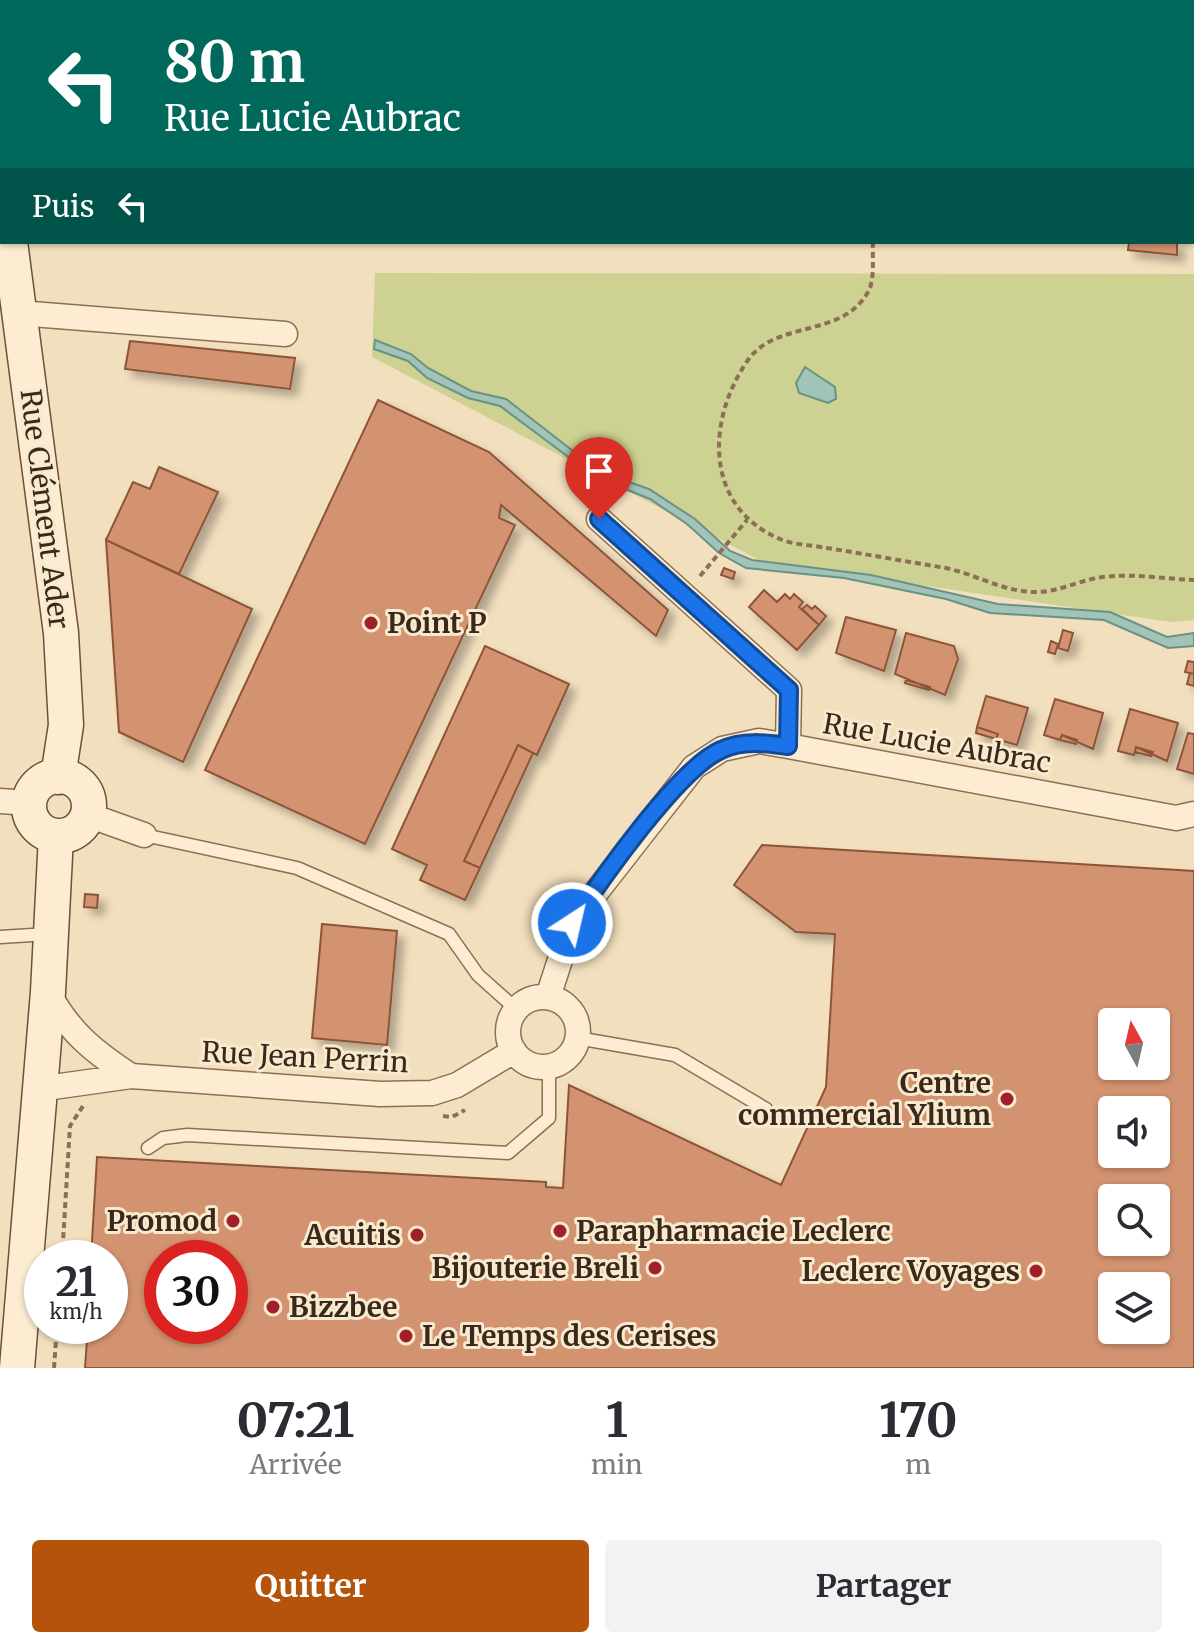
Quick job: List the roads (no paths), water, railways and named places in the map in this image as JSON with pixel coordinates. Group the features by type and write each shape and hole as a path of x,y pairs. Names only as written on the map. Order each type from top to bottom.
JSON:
{"street":[{"name":"Rue Clément Ader","path":"10,244 61,633 66,725 58,777"},
{"path":"19,313 285,334"},
{"name":"Rue Lucie Aubrac","path":"599,519 789,690 788,746 1176,818 1194,814"},
{"path":"548,997 572,923 694,767 722,749 759,741 788,746"},
{"path":"58,777 67,777 83,788 88,797 88,815 76,832 56,836 36,825 15,802 58,777"},
{"path":"88,815 144,835"},
{"path":"17,1368 48,992 56,836"},
{"path":"48,992 59,1013 89,1049 131,1076"},
{"path":"536,997 548,997 559,1001 574,1017 577,1038 568,1056 549,1066 529,1064 514,1051 508,1030 516,1009 536,997"},
{"name":"Rue Jean Perrin","path":"39,1089 131,1076 406,1095 432,1093 457,1085 514,1051"}],"lane":[{"path":"144,835 297,868 449,934 478,975 516,1009"},
{"path":"0,937 52,934"},
{"path":"577,1038 675,1055 766,1109"},
{"path":"148,1148 163,1138 187,1135 508,1153 549,1118 549,1066"}],"water":[{"path":"375,340 411,354 428,368 471,391 506,399 609,475 649,489 695,519 730,551 752,560 871,575 998,604 1110,612 1167,637 1194,633 1194,646 1168,648 1104,620 990,613 946,599 844,578 746,568 719,553 687,524 650,499 608,482 579,465 500,406 468,398 427,378 408,361 374,349"},
{"path":"805,367 835,387 836,399 828,403 799,393 796,383"}],"place":[{"name":"Point P","path":"371,623"},
{"name":"Centre commercial Ylium","path":"1007,1099"},
{"name":"Promod","path":"233,1221"},
{"name":"Parapharmacie Leclerc","path":"560,1231"},
{"name":"Acuitis","path":"417,1235"},
{"name":"Bijouterie Breli","path":"655,1268"},
{"name":"Leclerc Voyages","path":"1036,1271"},
{"name":"Bizzbee","path":"273,1307"},
{"name":"Le Temps des Cerises","path":"406,1336"}]}
